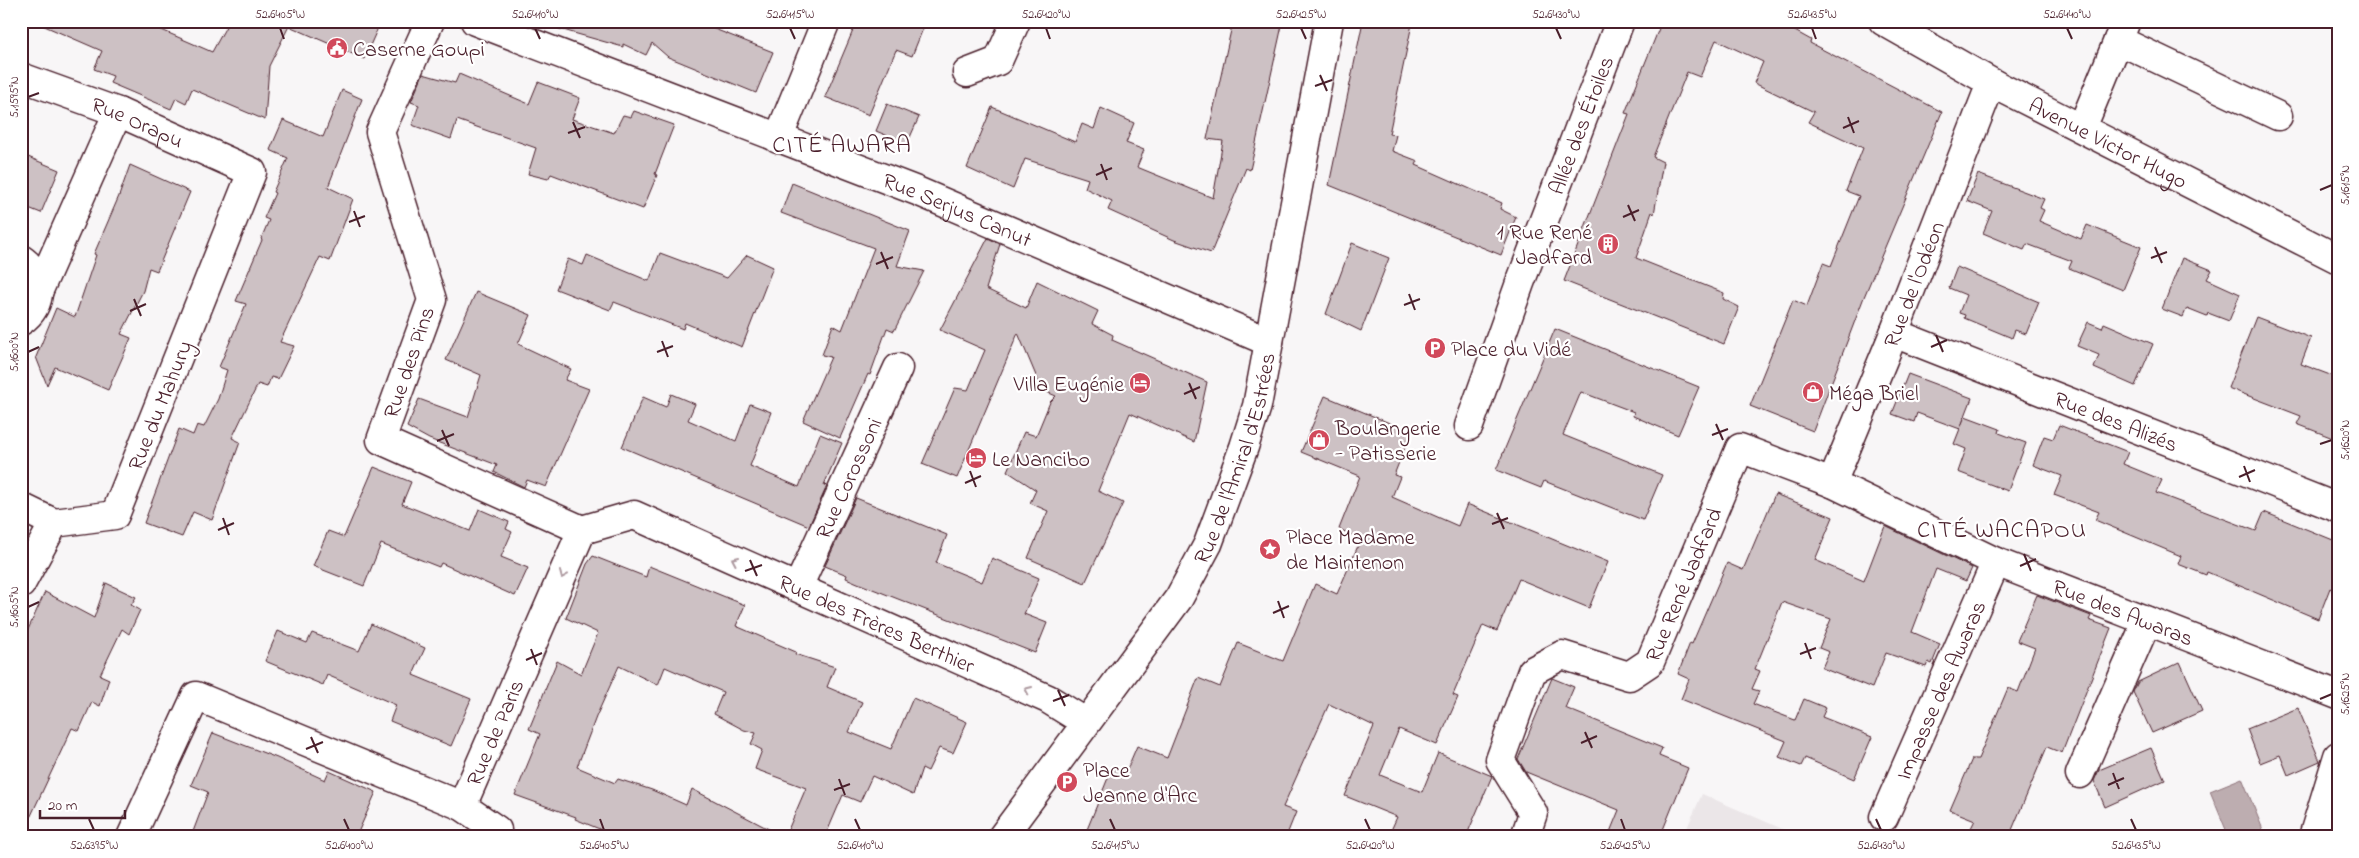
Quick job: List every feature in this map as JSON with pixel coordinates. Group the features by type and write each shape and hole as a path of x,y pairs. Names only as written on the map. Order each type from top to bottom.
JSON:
{"street":[{"name":"Rue des Pins","path":"430,21 380,132 432,300 381,440 582,530"},
{"name":"Rue Serjus Canut","path":"475,21 917,191 1268,342"},
{"path":"778,139 826,21"},
{"path":"967,73 998,61 1016,21"},
{"name":"Rue de l'Amiral d'Estrées","path":"1002,837 1085,722 1179,598 1208,544 1257,406 1329,21"},
{"name":"Allée des Étoiles","path":"1469,426 1520,283 1620,21"},
{"name":"Avenue Victor Hugo","path":"1883,21 1994,84 2338,259"},
{"path":"2082,128 2122,31 2278,116"},
{"name":"Rue Orapu","path":"21,77 118,112 252,172"},
{"name":"Rue de l'Odéon","path":"1832,483 1894,333 1986,96 1994,84"},
{"path":"21,321 28,316 36,304 39,290 118,112"},
{"name":"Rue du Mahury","path":"54,523 115,515 252,172"},
{"path":"21,259 28,264 36,276 39,290"},
{"name":"Rue des Alizés","path":"1894,333 2338,508"},
{"name":"Rue Corossoni","path":"798,587 898,368"},
{"name":"Rue René Jadfard","path":"1525,837 1533,812 1500,760 1532,671 1562,655 1629,676 1650,662 1740,448 1832,483"},
{"name":"Rue des Awaras","path":"1832,483 1996,562 2338,695"},
{"path":"21,507 54,523 21,584"},
{"name":"Rue des Frères Berthier","path":"582,530 634,515 1048,699 1085,722"},
{"name":"Rue de Paris","path":"502,834 462,806 582,530"},
{"name":"Impasse des Awaras","path":"1884,817 1996,562"},
{"path":"2080,774 2147,621"},
{"path":"131,837 196,696 462,806"},
{"path":"2313,837 2338,756"}],"shaded area":[{"path":"2242,778 2266,837 2229,837 2210,791"},
{"path":"1702,794 1801,837 1683,837"}],"building":[{"path":"33,21 141,21 212,52 229,21 381,21 364,59 289,26 269,66 265,120 192,89 186,103 176,98 171,109 110,83 113,76 94,69 102,51"},
{"path":"557,21 694,21 773,52 756,93 668,57 652,43 646,55 623,44 623,47 556,28"},
{"path":"857,21 910,21 924,26 912,56 896,50 869,115 825,97"},
{"path":"1233,21 1283,21 1250,170 1246,168 1211,253 1174,240 1108,210 1112,201 1085,188 1088,179 1025,159 1013,189 967,168 992,107 1075,142 1082,124 1094,129 1101,108 1134,123 1126,143 1144,150 1137,167 1213,198 1223,141 1207,139"},
{"path":"1363,21 1406,21 1406,23 1412,24 1389,134 1396,135 1392,151 1418,161 1416,165 1502,203 1500,209 1516,217 1501,255 1329,185"},
{"path":"1662,21 1777,21 1811,40 1810,43 1942,112 1864,297 1813,431 1750,406 1793,300 1807,306 1823,263 1831,266 1859,196 1846,191 1863,148 1808,122 1814,112 1754,83 1763,62 1716,40 1700,77 1687,72 1653,157 1663,162 1654,214 1652,212 1636,258 1724,293 1723,299 1739,307 1724,344 1564,281 1629,114 1625,113"},
{"path":"423,74 455,83 459,74 529,104 538,82 580,98 572,119 614,133 623,115 631,117 634,111 674,125 643,209 551,174 548,179 528,174 536,148 457,120 451,139 412,125 419,105 411,102"},
{"path":"342,90 362,99 328,187 353,199 330,261 320,257 280,342 294,346 278,379 271,377 267,387 258,384 232,438 240,442 212,520 193,512 182,537 144,523 179,429 193,435 197,425 204,427 218,399 227,370 219,367 246,304 236,301 262,240 269,220 264,218 288,158 270,150 283,120 323,137"},
{"path":"887,104 919,117 907,144 876,131"},
{"path":"21,154 59,170 41,213 21,205"},
{"path":"130,165 190,192 157,271 149,268 143,291 121,334 131,338 108,390 55,367 47,385 36,357 56,308 75,317 96,255 94,254"},
{"path":"1978,174 2044,199 2040,208 2044,210 2039,221 2081,239 2087,225 2141,247 2123,290 2069,268 2072,261 2027,244 2024,250 1983,233 1992,211 1967,201"},
{"path":"792,183 910,231 897,266 924,271 894,331 887,328 870,375 868,374 840,438 803,421 831,357 822,355 833,325 842,330 874,248 781,213"},
{"path":"988,238 1000,244 986,289 1026,308 1037,281 1098,311 1092,324 1113,335 1112,340 1207,382 1194,442 1130,413 1098,491 1123,503 1085,583 1028,558 1048,511 1030,503 1036,490 1007,471 1024,432 1036,436 1050,402 1056,396 1042,390 1018,333 957,478 922,464 955,388 968,390 985,350 940,330"},
{"path":"1352,243 1389,258 1361,331 1326,314"},
{"path":"660,253 727,278 747,255 773,267 742,347 685,323 683,329 614,302 610,310 556,289 568,259 583,265 587,255 649,281"},
{"path":"2182,258 2212,270 2207,279 2240,294 2229,321 2208,313 2207,316 2187,308 2183,317 2162,309"},
{"path":"1957,267 2039,302 2026,334 2015,330 2012,338 1964,318 1965,315 1959,313 1966,295 1949,288"},
{"path":"476,292 531,315 518,344 571,369 565,380 589,389 546,487 527,480 524,487 494,472 497,465 429,439 407,427 419,399 468,417 481,375 446,360"},
{"path":"2256,317 2311,338 2301,364 2338,378 2338,440 2297,424 2301,416 2228,388"},
{"path":"2088,322 2102,328 2104,323 2153,344 2135,386 2094,368 2099,355 2077,346"},
{"path":"1555,329 1699,387 1678,435 1633,416 1634,412 1581,392 1563,435 1662,475 1643,520 1544,481 1541,488 1496,470"},
{"path":"1908,374 1972,398 1960,429 1917,413 1914,422 1892,414"},
{"path":"671,394 695,404 688,420 736,441 750,404 771,412 750,466 799,487 820,434 842,443 824,485 827,486 809,526 622,447 643,397 666,407"},
{"path":"1325,396 1411,432 1394,475 1400,477 1392,497 1458,526 1467,504 1608,562 1589,608 1519,579 1497,631 1483,625 1453,695 1458,697 1437,745 1399,729 1380,775 1422,792 1438,753 1492,776 1466,837 1388,837 1397,817 1345,796 1374,726 1329,704 1283,807 1296,812 1286,837 1084,837 1112,768 1125,774 1137,746 1167,758 1198,678 1220,687 1238,643 1283,661 1315,584 1337,594 1361,539 1339,529 1360,476 1301,452"},
{"path":"1965,416 2000,429 1999,433 2026,443 2008,491 1958,472 1966,449 1954,444"},
{"path":"2059,425 2128,452 2123,464 2162,480 2156,493 2256,531 2264,512 2338,542 2338,592 2330,588 2318,619 2207,572 2206,575 2178,564 2181,556 2095,520 2099,512 2054,495 2062,476 2033,465 2044,436 2053,439"},
{"path":"374,467 411,482 402,504 470,531 479,509 509,522 506,529 512,532 501,557 528,568 515,596 441,563 439,567 381,544 364,586 313,566 328,531 344,537"},
{"path":"1775,494 1833,517 1815,560 1864,581 1885,526 1972,568 1966,581 1936,569 1912,632 1940,644 1932,664 1928,662 1926,667 1886,653 1872,688 1822,668 1829,652 1819,648 1831,619 1782,602 1755,669 1760,671 1752,689 1759,691 1753,704 1795,720 1804,699 1826,708 1822,717 1872,737 1854,779 1805,758 1801,766 1779,757 1786,741 1681,699 1689,679 1678,674 1690,643 1692,644 1727,563 1743,570"},
{"path":"856,498 947,535 936,563 982,582 992,558 1039,578 1024,614 1047,623 1035,653 860,584 846,578 847,575 825,566"},
{"path":"593,556 646,577 649,566 745,605 736,626 796,652 795,654 835,667 827,687 862,702 849,732 891,749 913,698 967,722 953,753 939,748 928,771 922,768 913,795 872,776 860,802 843,795 825,837 785,837 806,788 755,769 762,750 751,744 756,733 744,730 714,714 723,692 665,667 658,685 619,666 596,717 577,767 615,783 618,779 652,790 686,805 692,789 784,837 619,837 575,819 576,817 515,795 540,734 529,729 557,661 581,674 598,633 566,618 587,564"},
{"path":"106,583 136,597 131,605 140,610 129,634 122,629 100,675 109,679 100,706 92,702 79,731 72,728 21,837 21,645 45,592 94,618"},
{"path":"2037,595 2091,616 2089,620 2111,628 2062,753 2047,747 2009,837 1988,837 1970,830 1975,820 1950,810 1972,759 1978,759 2008,688 2018,692 2035,648 2017,641"},
{"path":"371,624 425,648 413,675 471,699 451,746 390,721 396,705 327,675 323,685 265,661 278,631 307,643 312,633 359,651"},
{"path":"2180,662 2202,711 2152,733 2133,692 2138,682"},
{"path":"1552,678 1574,687 1565,708 1662,748 1659,756 1688,768 1660,837 1608,837 1619,810 1526,772 1518,759"},
{"path":"2298,708 2320,761 2288,775 2280,755 2260,763 2247,729"},
{"path":"213,733 277,758 325,780 329,771 376,792 356,837 191,837 208,792 191,785"},
{"path":"2151,748 2165,780 2105,807 2094,781 2099,770"}],"place":[{"name":"Caserne Goupi","path":"337,48"},
{"name":"1 Rue René Jadfard","path":"1608,244"},
{"name":"Place du Vidé","path":"1435,348"},
{"name":"Villa Eugénie","path":"1140,383"},
{"name":"Méga Briel","path":"1813,392"},
{"name":"Boulangerie - Patisserie","path":"1319,440"},
{"name":"Le Nancibo","path":"976,458"},
{"name":"Place Madame de Maintenon","path":"1270,549"},
{"name":"Place Jeanne d'Arc","path":"1067,782"}],"district":[{"name":"CITÉ AWARA","path":"842,144"},
{"name":"CITÉ WACAPOU","path":"2002,529"}]}
